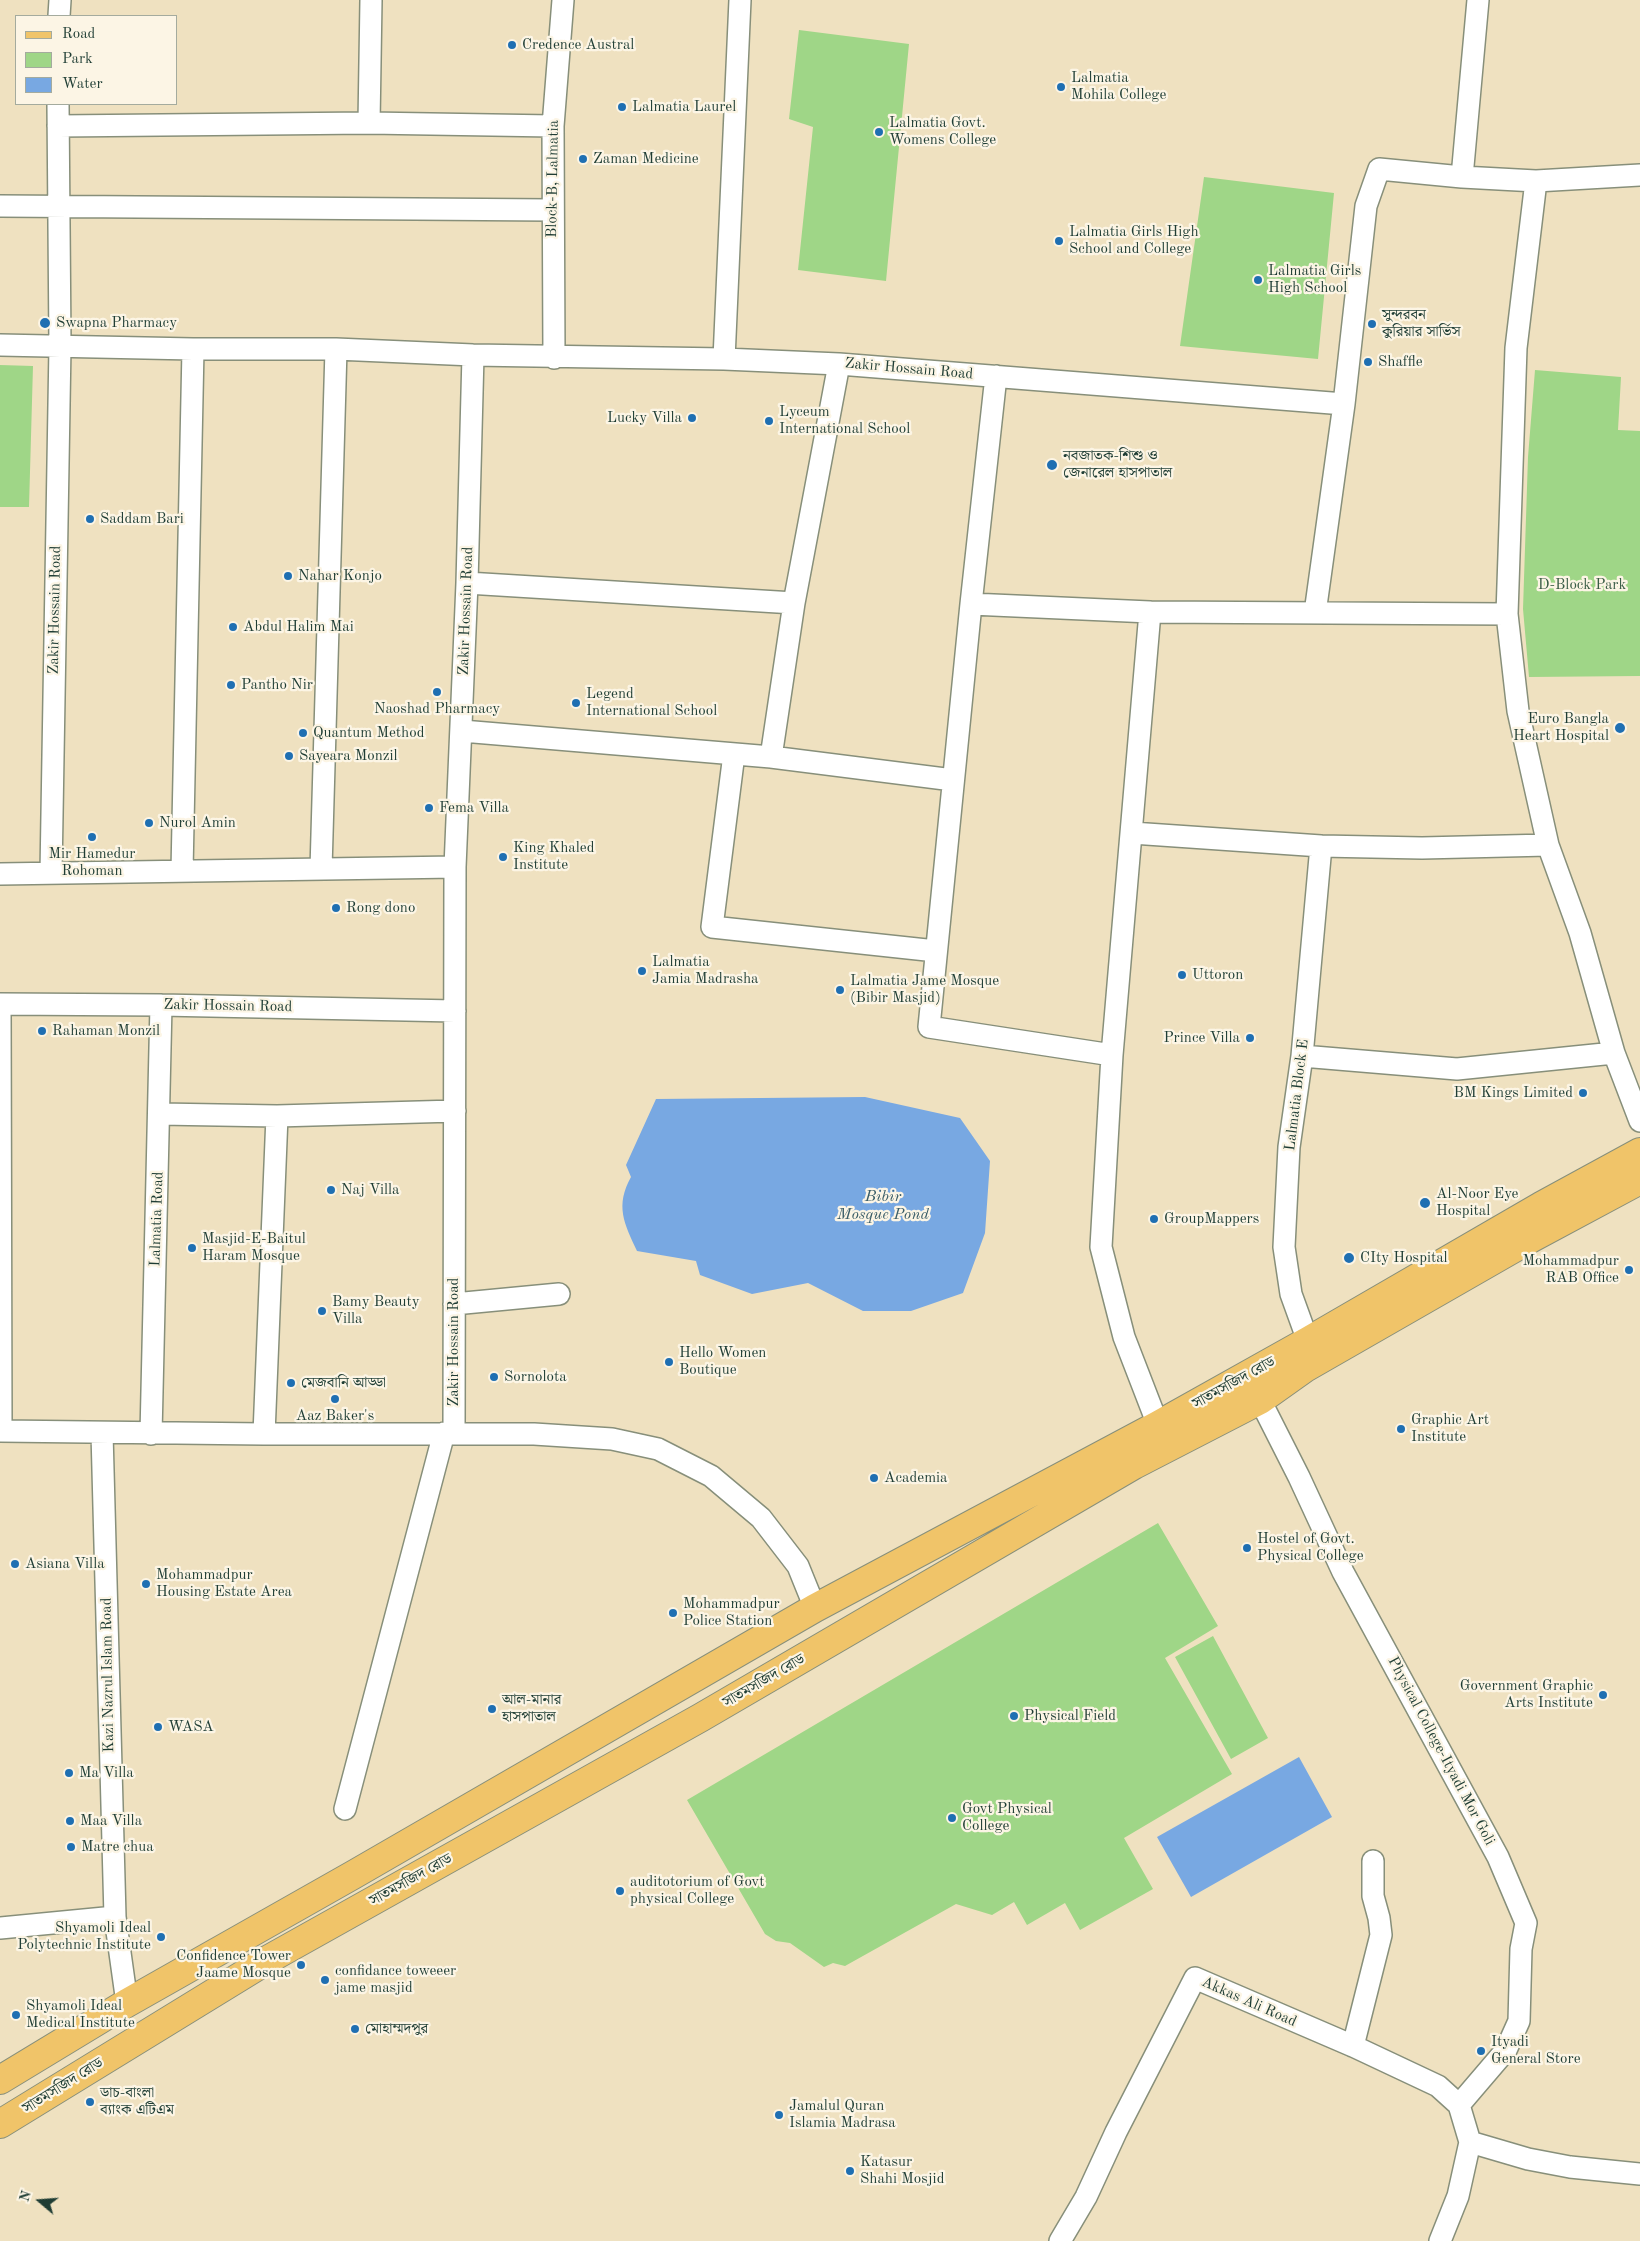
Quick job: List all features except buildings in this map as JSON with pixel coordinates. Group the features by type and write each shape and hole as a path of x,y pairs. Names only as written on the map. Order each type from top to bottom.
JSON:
{"main road":[{"name":"সাতমসজিদ রোড","path":"0,2080 126,2002 354,1875 815,1608 1158,1425 1308,1341 1541,1206 1640,1152"},
{"path":"1601,1174 1596,1188 1606,1190 1626,1178 1640,1179"},
{"name":"সাতমসজিদ রোড","path":"0,2124 269,1959 834,1641 1134,1465 1260,1400 1305,1368 1640,1179"},
{"path":"1541,1206 1555,1206 1586,1190 1589,1192 1590,1196 1567,1219"},
{"path":"815,1608 834,1641"}],"street":[{"path":"59,15 60,0"},
{"path":"368,123 371,0"},
{"name":"Block-B, Lalmatia","path":"554,358 553,126 563,0"},
{"path":"724,359 740,0"},
{"path":"1462,176 1478,0"},
{"path":"58,105 60,346"},
{"path":"58,126 368,123 553,126"},
{"path":"1315,613 1344,404 1366,206 1379,169 1536,181 1640,175"},
{"path":"1536,181 1516,348 1507,614 1518,711 1548,846 1580,933 1614,1053 1640,1121"},
{"path":"0,206 552,210"},
{"name":"Zakir Hossain Road","path":"0,345 193,349 336,349 473,356 724,359 839,364 1344,404"},
{"name":"Zakir Hossain Road","path":"51,873 60,346"},
{"path":"182,871 193,349"},
{"path":"321,869 336,349"},
{"name":"Zakir Hossain Road","path":"449,1434 454,1304 455,867 462,730 473,356"},
{"path":"771,757 794,602 839,364"},
{"path":"996,376 971,604 929,1027 1112,1055"},
{"path":"467,583 794,602"},
{"path":"971,604 1150,612 1507,614"},
{"path":"1150,612 1112,1055 1101,1248 1124,1337 1158,1425"},
{"path":"462,730 771,757 953,780"},
{"path":"734,754 712,927 936,951"},
{"path":"1132,833 1321,846 1422,848 1548,846"},
{"name":"Lalmatia Block E","path":"1308,1341 1291,1294 1284,1247 1289,1147 1302,1056 1321,846"},
{"path":"0,874 455,867"},
{"path":"0,1004 0,1431 151,1434 534,1434 612,1439 658,1449 711,1476 761,1518 798,1566 815,1608"},
{"name":"Zakir Hossain Road","path":"0,1004 455,1011"},
{"name":"Lalmatia Road","path":"151,1434 160,1114 161,1005"},
{"path":"1302,1056 1457,1069 1614,1053"},
{"path":"160,1114 277,1116 455,1111"},
{"path":"264,1434 277,1116"},
{"path":"454,1304 559,1294"},
{"name":"Physical College-Ityadi Mor Goli","path":"1260,1400 1299,1476 1343,1572 1498,1857 1526,1923 1521,1949 1519,2021 1506,2050 1459,2105"},
{"name":"Kazi Nazrul Islam Road","path":"102,1433 114,1917 126,2002"},
{"path":"345,1809 449,1434"},
{"path":"1353,2046 1381,1935 1373,1896 1373,1861"},
{"path":"0,1928 114,1917"},
{"name":"Akkas Ali Road","path":"1060,2241 1086,2197 1116,2132 1194,1978 1353,2046 1438,2086 1459,2105"},
{"path":"1440,2241 1458,2196 1470,2142 1459,2105"},
{"path":"1470,2142 1528,2160 1570,2167 1640,2174"}],"green space":[{"path":"799,30 909,44 886,281 798,270 813,127 789,119"},
{"path":"1204,177 1334,193 1318,359 1180,346"},
{"path":"0,365 33,366 29,507 0,507"},
{"name":"D-Block Park","path":"1535,370 1621,377 1618,430 1640,431 1640,676 1529,677 1523,609 1528,457"},
{"name":"Physical Field","path":"1158,1523 1218,1626 1165,1658 1232,1774 1124,1838 1153,1889 1080,1930 1065,1903 1027,1925 1014,1902 992,1915 956,1904 845,1966 833,1963 824,1967 790,1943 776,1941 765,1934 687,1800"},
{"path":"1213,1636 1268,1738 1231,1759 1175,1657"}],"water":[{"name":"Bibir Mosque Pond","path":"865,1097 960,1118 990,1161 985,1233 963,1293 911,1311 863,1311 808,1283 752,1294 700,1275 696,1261 637,1251 628,1232 623,1214 623,1197 631,1177 626,1165 656,1099"},
{"path":"1299,1757 1332,1817 1191,1897 1157,1837"}],"place":[{"name":"Credence Austral","path":"512,45"},
{"name":"Lalmatia Mohila College","path":"1061,87"},
{"name":"Lalmatia Laurel","path":"622,107"},
{"name":"Lalmatia Govt. Womens College","path":"879,132"},
{"name":"Zaman Medicine","path":"583,159"},
{"name":"Lalmatia Girls High School and College","path":"1059,241"},
{"name":"Lalmatia Girls High School","path":"1258,280"},
{"name":"Swapna Pharmacy","path":"45,323"},
{"name":"সুন্দরবন কুরিয়ার সার্ভিস","path":"1372,324"},
{"name":"Shaffle","path":"1368,362"},
{"name":"Lucky Villa","path":"692,418"},
{"name":"Lyceum International School","path":"769,421"},
{"name":"নবজাতক-শিশু ও জেনারেল হাসপাতাল","path":"1052,465"},
{"name":"Saddam Bari","path":"90,519"},
{"name":"Nahar Konjo","path":"288,576"},
{"name":"Abdul Halim Mai","path":"233,627"},
{"name":"Pantho Nir","path":"231,685"},
{"name":"Naoshad Pharmacy","path":"437,692"},
{"name":"Legend International School","path":"576,703"},
{"name":"Euro Bangla Heart Hospital","path":"1620,728"},
{"name":"Quantum Method","path":"303,733"},
{"name":"Sayeara Monzil","path":"289,756"},
{"name":"Fema Villa","path":"429,808"},
{"name":"Nurol Amin","path":"149,823"},
{"name":"Mir Hamedur Rohoman","path":"92,837"},
{"name":"King Khaled Institute","path":"503,857"},
{"name":"Rong dono","path":"336,908"},
{"name":"Lalmatia Jamia Madrasha","path":"642,971"},
{"name":"Uttoron","path":"1182,975"},
{"name":"Lalmatia Jame Mosque (Bibir Masjid)","path":"840,990"},
{"name":"Rahaman Monzil","path":"42,1031"},
{"name":"Prince Villa","path":"1250,1038"},
{"name":"BM Kings Limited","path":"1583,1093"},
{"name":"Naj Villa","path":"331,1190"},
{"name":"Al-Noor Eye Hospital","path":"1425,1203"},
{"name":"GroupMappers","path":"1154,1219"},
{"name":"Masjid-E-Baitul Haram Mosque","path":"192,1248"},
{"name":"CIty Hospital","path":"1349,1258"},
{"name":"Mohammadpur RAB Office","path":"1629,1270"},
{"name":"Bamy Beauty Villa","path":"322,1311"},
{"name":"Hello Women Boutique","path":"669,1362"},
{"name":"Sornolota","path":"494,1377"},
{"name":"মেজবানি আড্ডা","path":"291,1383"},
{"name":"Aaz Baker's","path":"335,1399"},
{"name":"Graphic Art Institute","path":"1401,1429"},
{"name":"Academia","path":"874,1478"},
{"name":"Hostel of Govt. Physical College","path":"1247,1548"},
{"name":"Asiana Villa","path":"15,1564"},
{"name":"Mohammadpur Housing Estate Area","path":"146,1584"},
{"name":"Mohammadpur Police Station","path":"673,1613"},
{"name":"Government Graphic Arts Institute","path":"1603,1695"},
{"name":"আল-মানার হাসপাতাল","path":"492,1709"},
{"name":"Physical Field","path":"1014,1716"},
{"name":"WASA","path":"158,1727"},
{"name":"Ma Villa","path":"69,1773"},
{"name":"Govt Physical College","path":"952,1818"},
{"name":"Maa Villa","path":"70,1821"},
{"name":"Matre chua","path":"71,1847"},
{"name":"auditotorium of Govt physical College","path":"620,1891"},
{"name":"Shyamoli Ideal Polytechnic Institute","path":"161,1937"},
{"name":"Confidence Tower Jaame Mosque","path":"301,1965"},
{"name":"confidance toweeer jame masjid","path":"325,1980"},
{"name":"Shyamoli Ideal Medical Institute","path":"16,2015"},
{"name":"মোহাম্মদপুর","path":"355,2029"},
{"name":"Ityadi General Store","path":"1481,2051"},
{"name":"ডাচ-বাংলা ব্যাংক এটিএম","path":"90,2102"},
{"name":"Jamalul Quran Islamia Madrasa","path":"779,2115"},
{"name":"Katasur Shahi Mosjid","path":"850,2171"}]}
